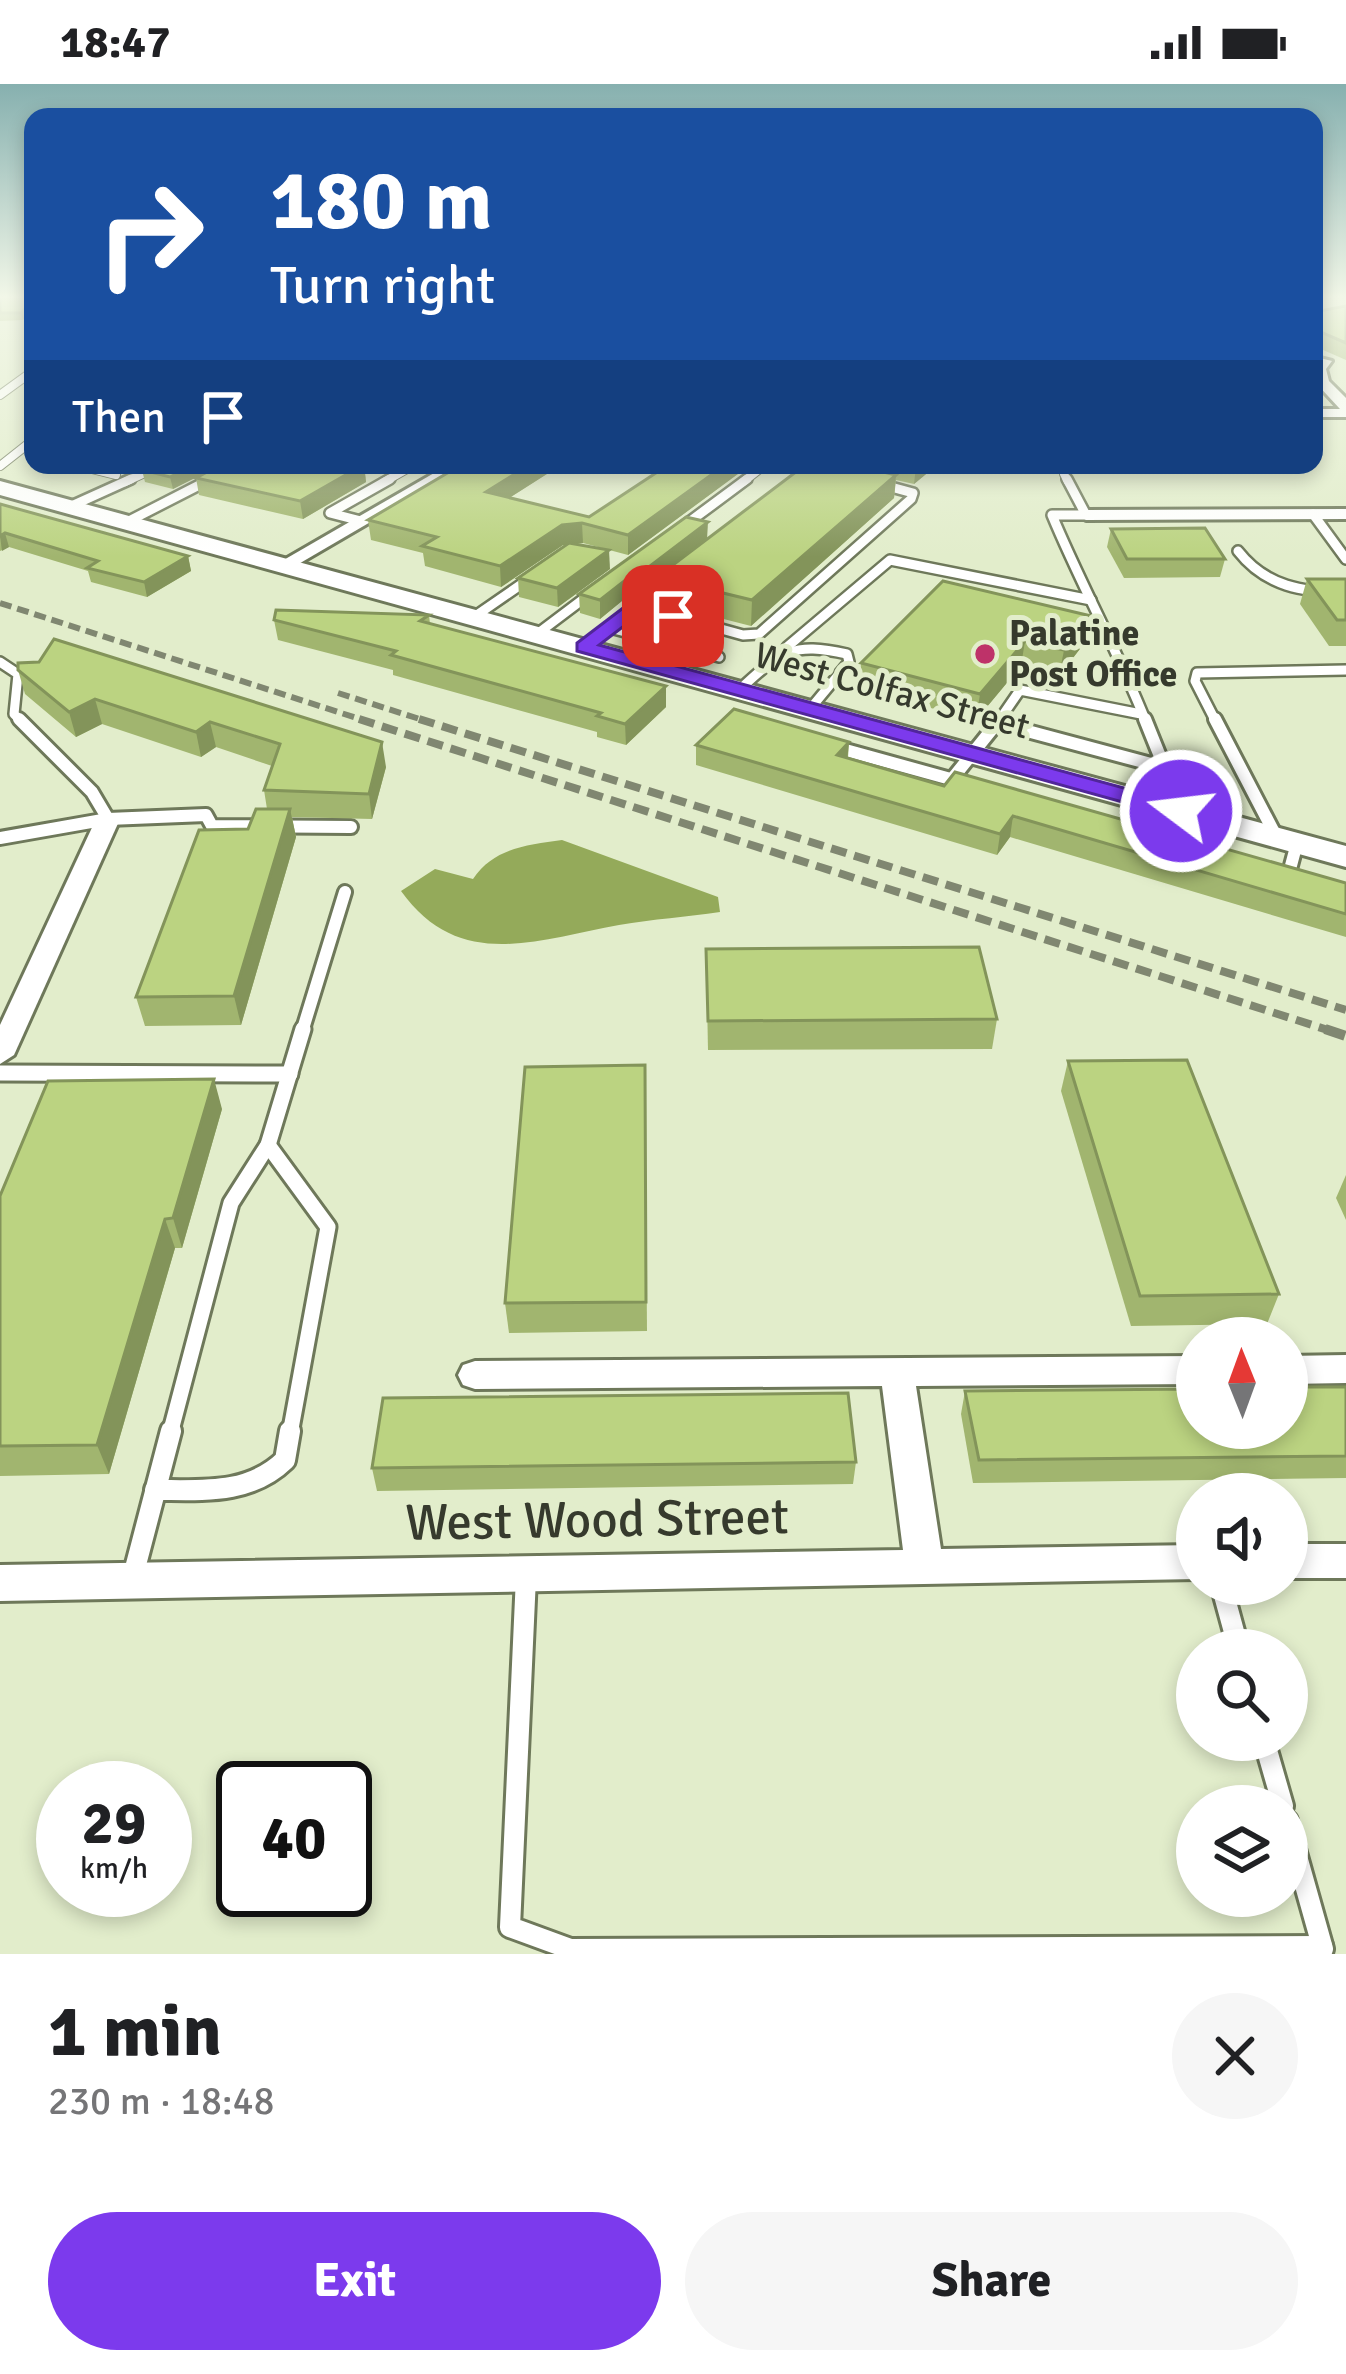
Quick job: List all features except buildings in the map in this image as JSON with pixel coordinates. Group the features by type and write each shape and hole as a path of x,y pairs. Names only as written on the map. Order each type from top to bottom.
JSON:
{"street":[{"path":"1323,383 1346,409"},
{"path":"284,565 444,474"},
{"name":"West Colfax Street","path":"0,488 739,690 820,723 969,752 1060,785 1181,811 1282,855 1346,857"},
{"path":"1086,514 1346,514"},
{"path":"0,1055 107,819"},
{"path":"1308,1370 1346,1369"},
{"path":"475,1375 1176,1370"},
{"path":"897,1372 924,1564"},
{"path":"1308,1561 1346,1561"},
{"name":"West Wood Street","path":"0,1582 1176,1562"}],"lane":[{"path":"0,466 24,447"},
{"path":"109,474 116,476"},
{"path":"63,505 120,474"},
{"path":"63,505 139,474"},
{"path":"127,522 220,474"},
{"path":"361,521 330,513 398,474"},
{"path":"664,540 753,474"},
{"path":"1064,474 1086,514 1052,515 1114,638 1181,811"},
{"path":"638,606 743,635 759,634 911,499 913,493 906,489 868,481"},
{"path":"384,482 416,490"},
{"path":"1313,514 1346,559"},
{"path":"1238,551 1249,569 1269,582 1297,591 1346,592"},
{"path":"739,690 890,560 1091,600"},
{"path":"474,617 548,567"},
{"path":"584,647 675,577"},
{"path":"537,634 598,589"},
{"path":"610,628 718,657"},
{"path":"788,647 816,646 850,657 820,723 971,784"},
{"path":"0,662 18,674 14,714 92,792 107,819"},
{"path":"1308,878 1282,855 1195,681 1197,673 1346,670"},
{"path":"952,779 1021,690 1141,714"},
{"path":"997,723 1166,768"},
{"path":"0,838 107,819 206,815 212,826 351,827"},
{"path":"132,1580 231,1203 268,1145 345,892"},
{"path":"0,1073 290,1074"},
{"path":"155,1490 239,1488 270,1478 285,1460 328,1227 268,1145"},
{"path":"526,1572 510,1927 570,1949 1323,1950 1308,1896"}],"shaded area":[{"path":"562,840 718,897 720,912 501,944 448,933 401,891 435,869 473,879 501,854"}],"railway":[{"path":"0,603 369,722"},
{"path":"338,693 429,722"},
{"path":"359,719 1334,1032"},
{"path":"419,719 1346,1010"},
{"path":"1325,1029 1334,1032"},
{"path":"1334,1032 1346,1036"}],"place":[{"name":"Palatine Post Office","path":"985,654"}],"route":[{"path":"673,616 638,606 584,647 1181,811"}]}
